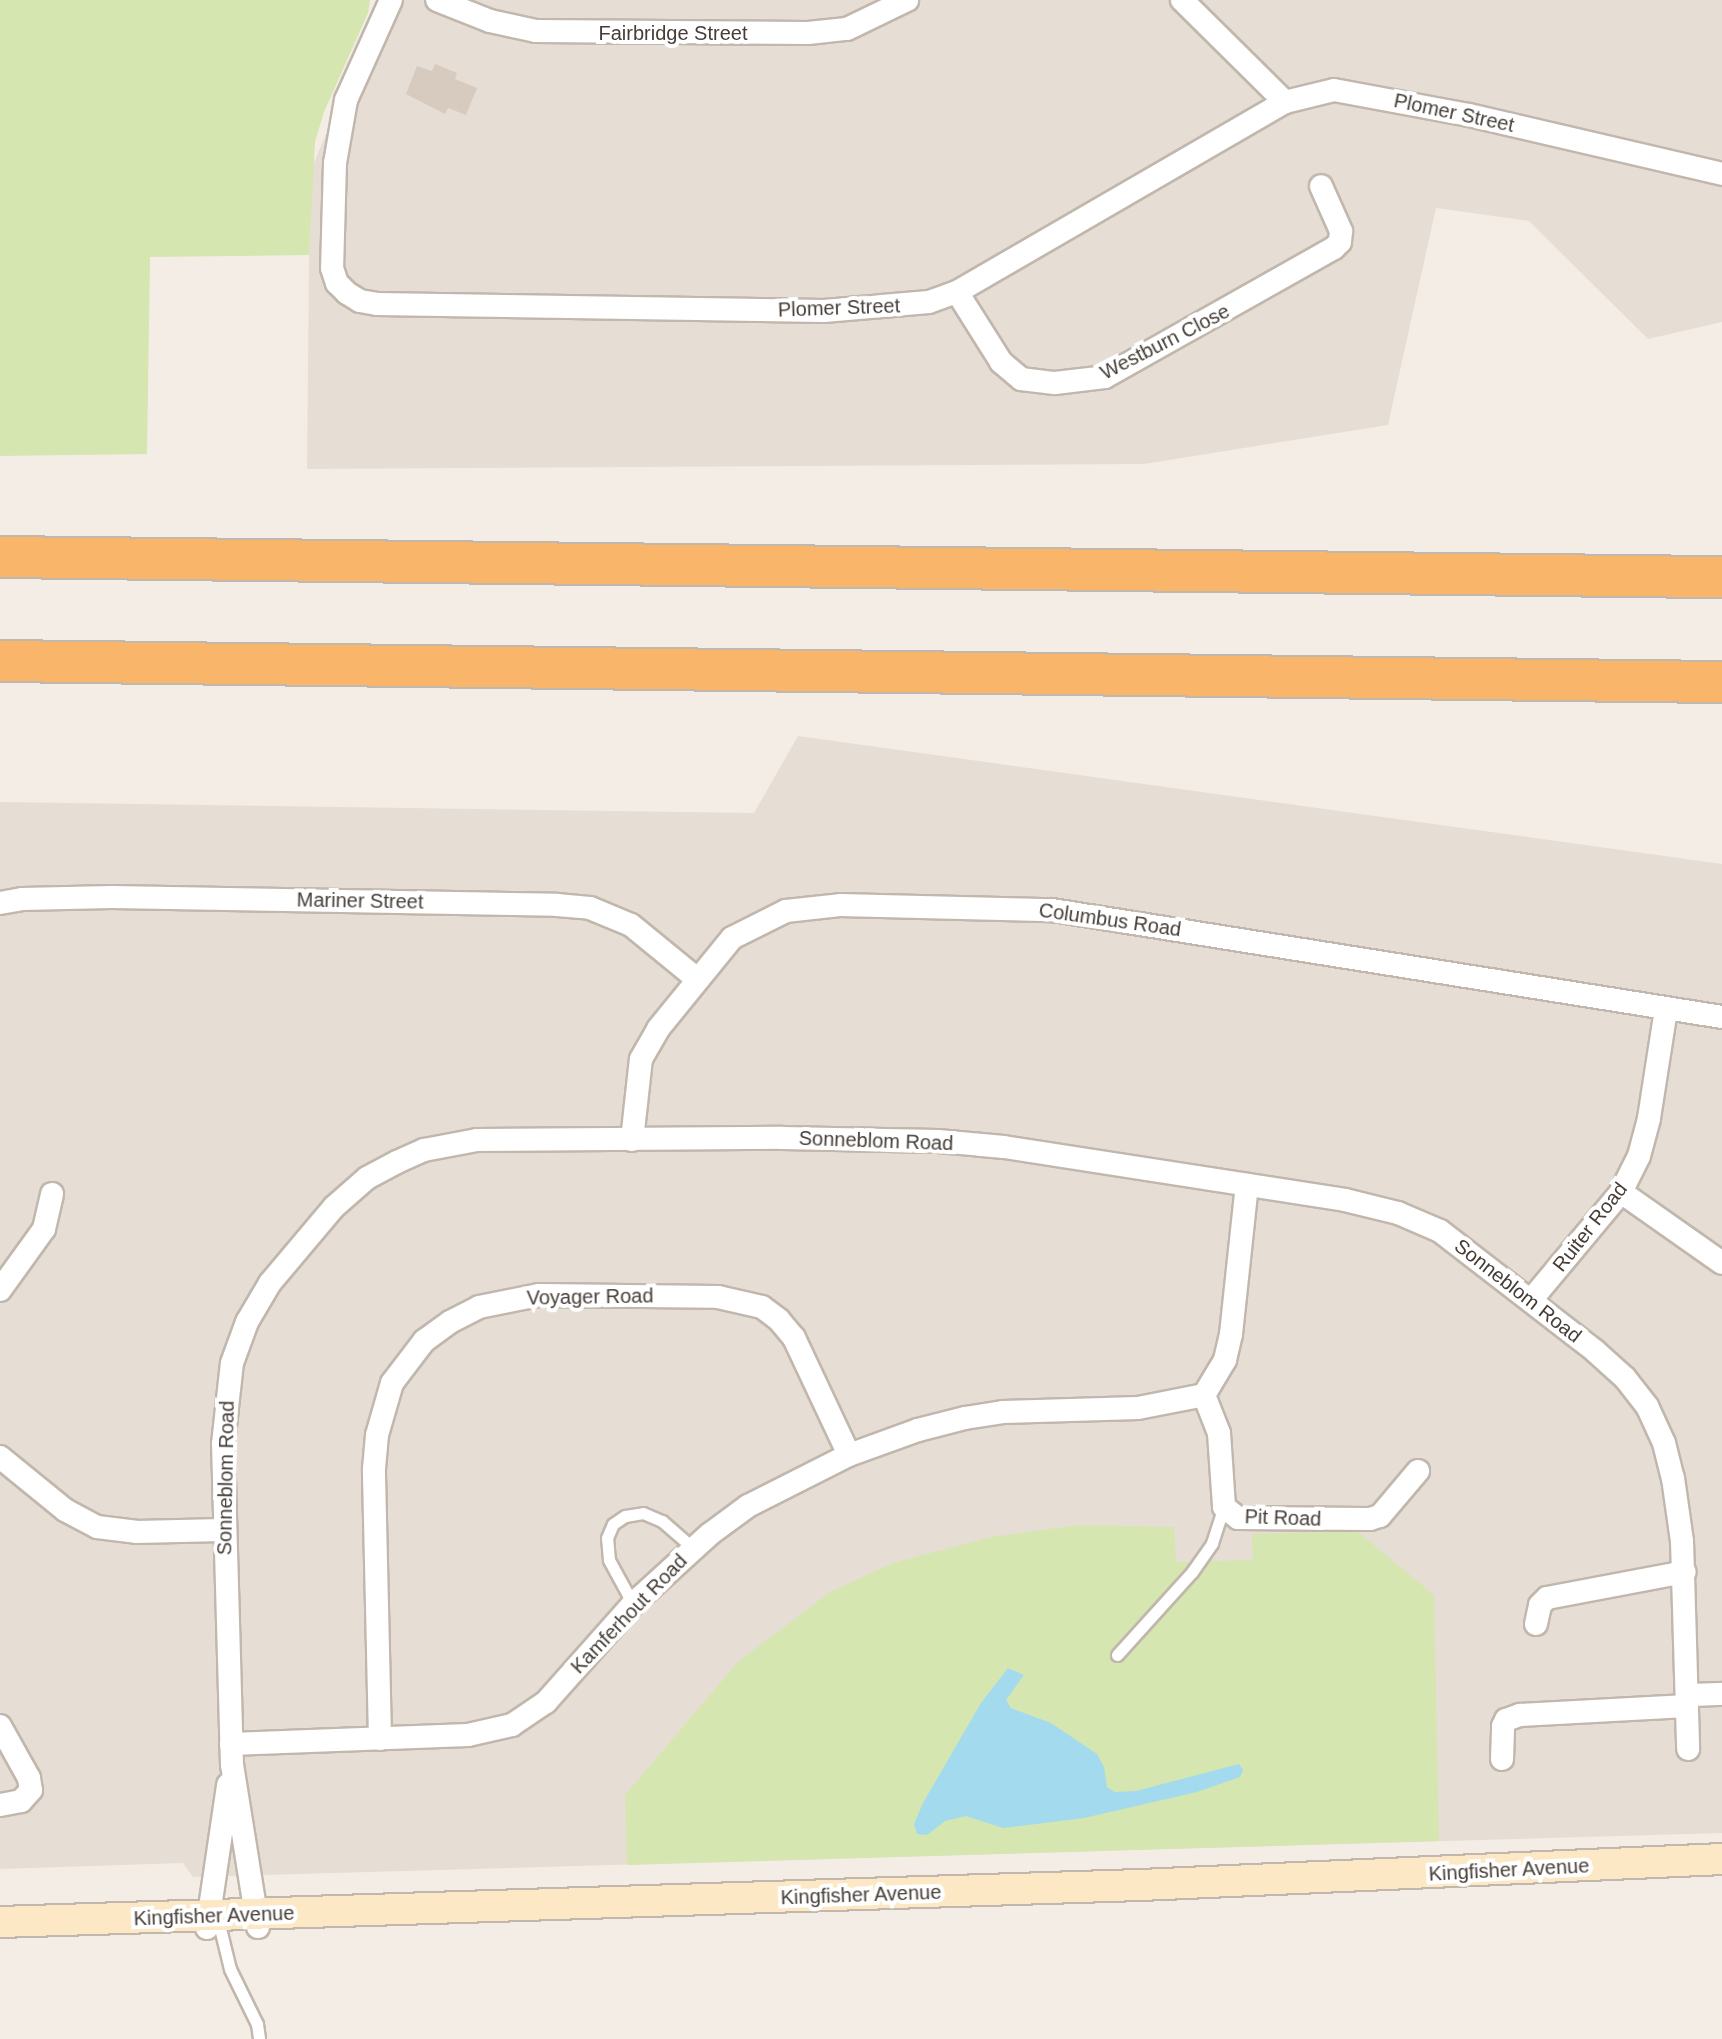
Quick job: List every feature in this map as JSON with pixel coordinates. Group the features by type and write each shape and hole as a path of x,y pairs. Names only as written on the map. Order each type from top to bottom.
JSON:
{"highway":[{"path":"0,557 1722,577"},
{"path":"0,661 1722,682"}],"street":[{"name":"Plomer Street","path":"391,0 346,100 335,163 332,268 337,283 360,301 824,311 902,307 957,292 1285,102 1312,93 1360,93 1722,174"},
{"name":"Fairbridge Street","path":"437,0 490,21 536,31 808,33 860,24 907,0"},
{"path":"1182,0 1285,102"},
{"name":"Westburn Close","path":"957,292 1001,362 1021,379 1055,383 1105,377 1334,248 1340,242 1341,231 1321,186"},
{"name":"Mariner Street","path":"0,903 22,899 112,897 590,908 631,925 697,979"},
{"name":"Columbus Road","path":"632,1140 641,1059 658,1029 732,938 786,911 840,905 1052,910 1722,1017"},
{"name":"Ruiter Road","path":"1532,1299 1621,1192 1639,1156 1649,1118 1666,1009"},
{"name":"Sonneblom Road","path":"257,1921 231,1754 223,1444 232,1363 247,1322 270,1283 334,1207 367,1178 424,1150 477,1140 938,1141 1004,1147 1345,1200 1398,1213 1440,1231 1532,1299 1625,1378 1647,1406 1664,1443 1673,1478 1685,1572 1688,1749"},
{"path":"1204,1395 1225,1360 1231,1334 1247,1185"},
{"path":"1621,1192 1722,1263"},
{"path":"0,1290 44,1229 52,1194"},
{"name":"Voyager Road","path":"380,1739 374,1469 377,1435 392,1383 424,1341 450,1322 479,1307 539,1295 678,1296 750,1303 779,1320 794,1338 849,1455"},
{"name":"Kamferhout Road","path":"231,1754 492,1731 529,1716 546,1702 633,1604 693,1548 748,1506 849,1455 918,1430 977,1416 1003,1412 1138,1408 1204,1395"},
{"name":"Pit Road","path":"1204,1395 1219,1433 1224,1507 1238,1518 1268,1521 1370,1519 1380,1516 1418,1471"},
{"path":"0,1457 65,1510 97,1527 136,1532 223,1530"},
{"path":"1536,1624 1540,1605 1547,1598 1685,1572"},
{"path":"1502,1759 1503,1726 1506,1720 1520,1715 1687,1701 1722,1694"},
{"path":"0,1726 29,1778 31,1790 21,1801 0,1805"},
{"name":"Sonneblom Road","path":"211,1924 231,1754"},
{"name":"Kingfisher Avenue","path":"0,1934 1722,1859"},
{"name":"Kingfisher Avenue","path":"257,1921 1722,1877"},
{"name":"Kingfisher Avenue","path":"0,1922 211,1924"}],"lane":[{"path":"1117,1655 1192,1572 1212,1543 1224,1507"},
{"path":"633,1604 609,1560 607,1538 613,1524 625,1516 643,1513 662,1521 693,1548"},
{"path":"211,1924 257,2024 259,2039"}],"shaded area":[{"path":"383,0 1722,0 1722,322 1648,339 1529,221 1436,208 1388,425 1144,464 307,469 310,172"},
{"path":"798,736 1722,864 1722,1833 193,1877 183,1863 0,1869 0,802 754,813"}],"green space":[{"path":"0,0 370,0 368,13 324,112 315,142 309,255 150,257 147,454 0,456"},
{"path":"1078,1525 1174,1527 1176,1562 1253,1560 1252,1534 1357,1531 1434,1595 1439,1841 627,1865 625,1795 738,1662 830,1592 893,1563 992,1537"}],"water":[{"path":"1008,1668 1024,1675 1006,1700 1011,1708 1051,1723 1097,1754 1104,1767 1107,1787 1115,1792 1136,1791 1239,1764 1243,1770 1240,1777 1197,1792 1084,1818 1003,1828 966,1816 945,1821 927,1835 917,1834 914,1824 923,1803 981,1703"}],"building":[{"path":"435,64 457,73 455,79 477,88 466,115 448,108 445,114 406,94 417,66 432,71"}]}
